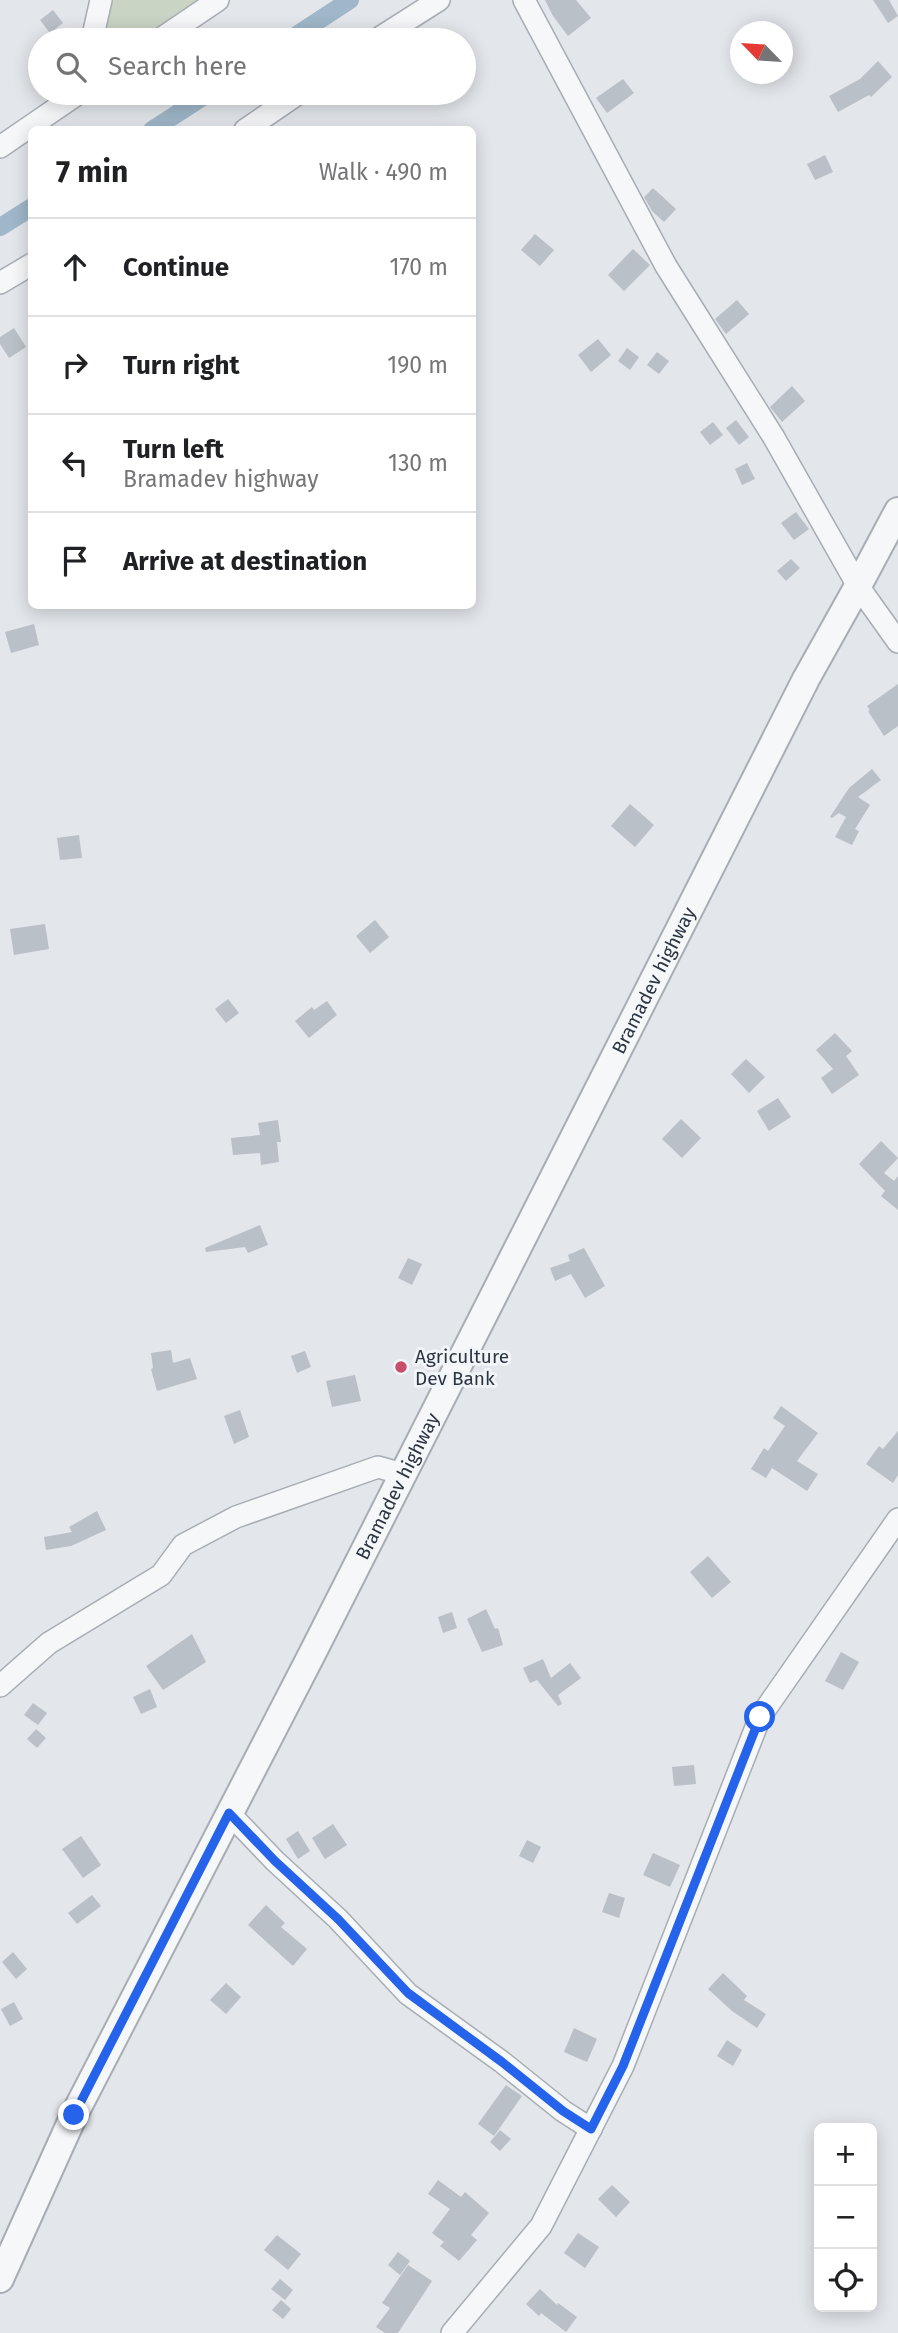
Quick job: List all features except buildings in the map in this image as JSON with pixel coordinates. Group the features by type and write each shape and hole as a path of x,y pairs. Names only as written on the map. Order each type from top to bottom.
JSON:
{"street":[{"path":"95,28 101,0"},
{"path":"177,28 218,0"},
{"path":"395,28 439,0"},
{"path":"524,0 666,266 773,436 859,586 898,642"},
{"path":"31,126 61,105"},
{"path":"251,126 281,105"},
{"path":"0,147 28,128"},
{"path":"0,283 28,266"},
{"name":"Bramadev highway","path":"0,2279 74,2115 403,1474 799,691 859,586 898,510"},
{"path":"0,1686 49,1643 160,1575 183,1545 236,1517 378,1468 403,1474"},
{"path":"452,2333 541,2226 623,2066 760,1717 898,1518"},
{"path":"229,1813 275,1861 338,1919 408,1993 563,2111 591,2129"}],"green space":[{"path":"105,0 200,0 159,28 99,28"}],"waterway":[{"path":"307,28 350,0"},
{"path":"158,126 191,105"},
{"path":"0,227 28,210"}],"place":[{"name":"Agriculture Dev Bank","path":"401,1367"}],"route":[{"path":"74,2115 229,1813 275,1861 338,1919 408,1993 563,2111 591,2129 623,2066 760,1717"}]}
